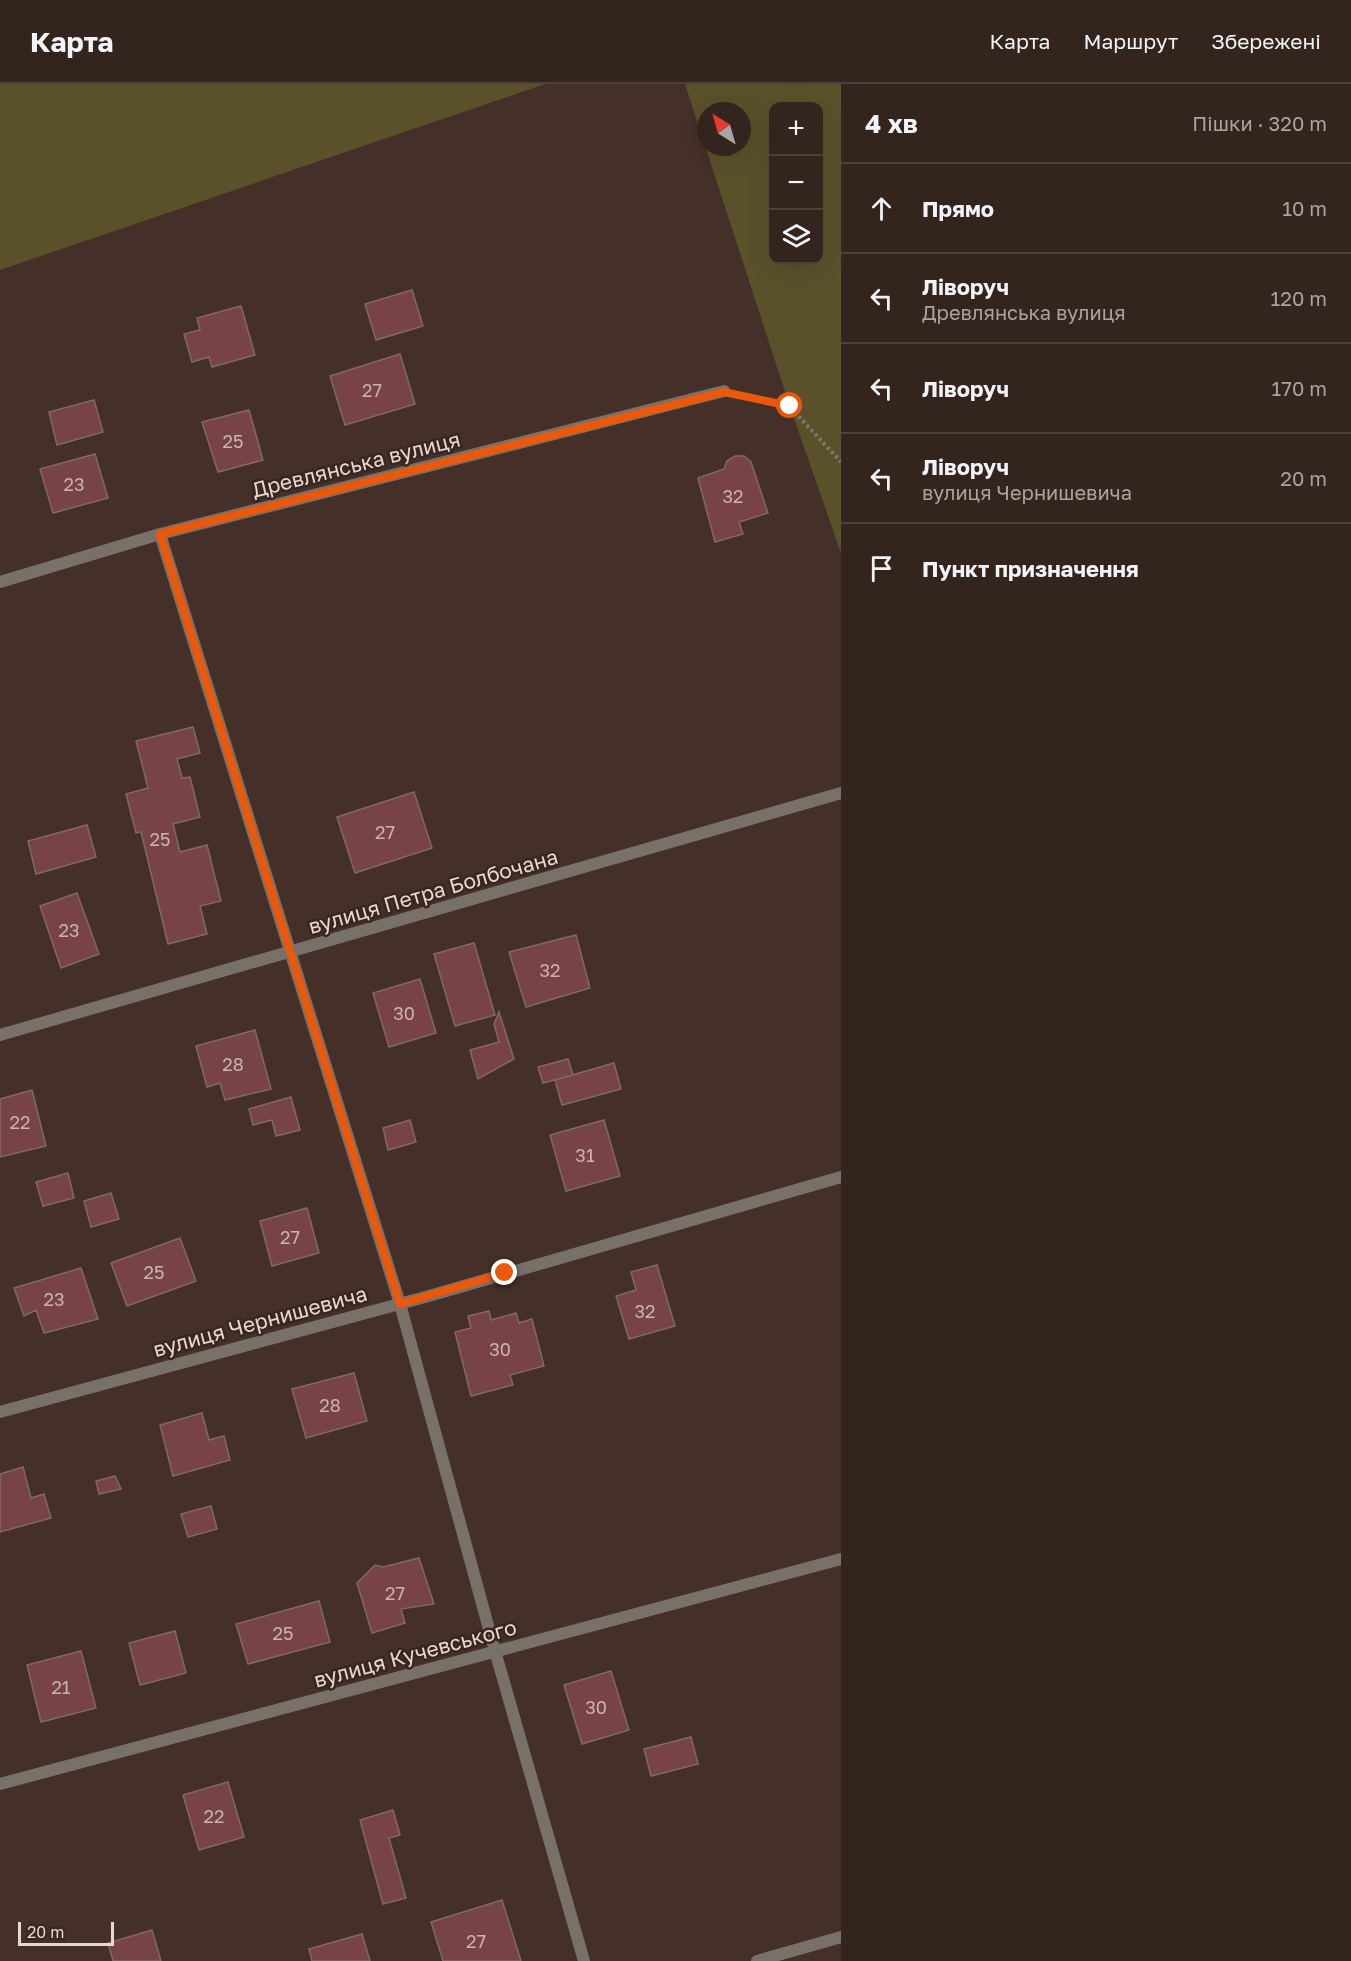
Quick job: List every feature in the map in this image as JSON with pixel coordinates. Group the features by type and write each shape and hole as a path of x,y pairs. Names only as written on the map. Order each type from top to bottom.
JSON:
{"street":[{"name":"Древлянська вулиця","path":"0,582 160,534 724,392"},
{"path":"160,534 400,1304 495,1651 584,1961"},
{"name":"вулиця Петра Болбочана","path":"0,1035 841,793"},
{"name":"вулиця Чернишевича","path":"0,1412 400,1304 841,1177"},
{"name":"вулиця Кучевського","path":"0,1784 841,1559"},
{"path":"757,1961 841,1937"}],"path":[{"path":"724,392 790,406 841,462"}],"shaded area":[{"path":"0,84 545,84 0,270"},
{"path":"685,84 841,84 841,553 790,407 708,156 751,156 751,102 697,102 697,121"}],"building":[{"path":"412,290 423,326 376,340 365,304"},
{"path":"241,306 255,355 212,367 209,357 192,362 184,334 200,330 197,318"},
{"path":"400,354 415,404 345,425 330,376"},
{"path":"94,400 103,432 57,445 49,412"},
{"path":"249,410 263,460 218,472 202,422"},
{"path":"95,454 108,498 53,513 40,469"},
{"path":"735,456 744,456 751,462 768,513 739,522 743,534 715,542 698,478 724,469 727,461"},
{"path":"193,727 200,753 177,759 182,778 190,777 200,817 173,824 180,852 207,845 221,901 200,906 207,934 168,944 141,832 136,833 126,794 148,788 136,741"},
{"path":"414,792 432,848 355,873 337,817"},
{"path":"87,825 96,857 36,874 28,841"},
{"path":"77,893 99,954 61,968 40,906"},
{"path":"576,935 590,988 526,1007 509,952"},
{"path":"474,943 495,1015 455,1026 434,954"},
{"path":"420,979 436,1033 389,1047 373,993"},
{"path":"499,1012 514,1059 478,1079 470,1050 499,1042 494,1024"},
{"path":"255,1030 271,1089 225,1100 220,1083 207,1087 196,1046"},
{"path":"568,1059 573,1075 543,1083 538,1067"},
{"path":"614,1063 621,1089 562,1105 555,1080"},
{"path":"32,1090 46,1146 0,1157 0,1099"},
{"path":"291,1097 300,1130 276,1136 272,1120 253,1125 249,1109"},
{"path":"410,1120 416,1142 388,1150 383,1128"},
{"path":"604,1120 620,1176 566,1191 550,1135"},
{"path":"68,1173 74,1198 43,1206 36,1182"},
{"path":"111,1193 119,1219 91,1227 84,1201"},
{"path":"307,1208 319,1253 272,1266 260,1221"},
{"path":"180,1238 196,1281 127,1306 111,1263"},
{"path":"657,1265 675,1326 629,1339 616,1296 636,1290 631,1272"},
{"path":"81,1268 98,1319 44,1333 36,1310 24,1316 14,1288"},
{"path":"489,1311 491,1320 516,1313 519,1323 532,1319 544,1366 510,1375 513,1385 471,1396 455,1332 471,1328 468,1316"},
{"path":"354,1373 367,1421 306,1438 292,1389"},
{"path":"202,1413 209,1440 224,1436 230,1460 173,1476 160,1425"},
{"path":"23,1467 31,1498 44,1494 51,1518 0,1532 0,1474"},
{"path":"115,1476 121,1489 99,1494 96,1481"},
{"path":"211,1506 217,1529 188,1537 181,1514"},
{"path":"419,1558 434,1604 401,1609 405,1623 372,1633 357,1583 375,1565 383,1567"},
{"path":"319,1601 330,1642 248,1664 236,1624"},
{"path":"175,1631 186,1673 140,1685 129,1643"},
{"path":"81,1651 96,1708 41,1722 27,1665"},
{"path":"611,1671 629,1730 582,1744 564,1685"},
{"path":"691,1737 698,1764 651,1776 644,1749"},
{"path":"228,1782 244,1837 199,1850 183,1795"},
{"path":"393,1810 400,1835 389,1838 406,1898 383,1904 360,1820"},
{"path":"502,1900 521,1961 443,1961 431,1922"},
{"path":"152,1930 161,1961 113,1961 108,1943"},
{"path":"362,1934 370,1961 312,1961 309,1949"}],"route":[{"path":"505,1273 400,1304 160,534 724,392 790,406"}]}
